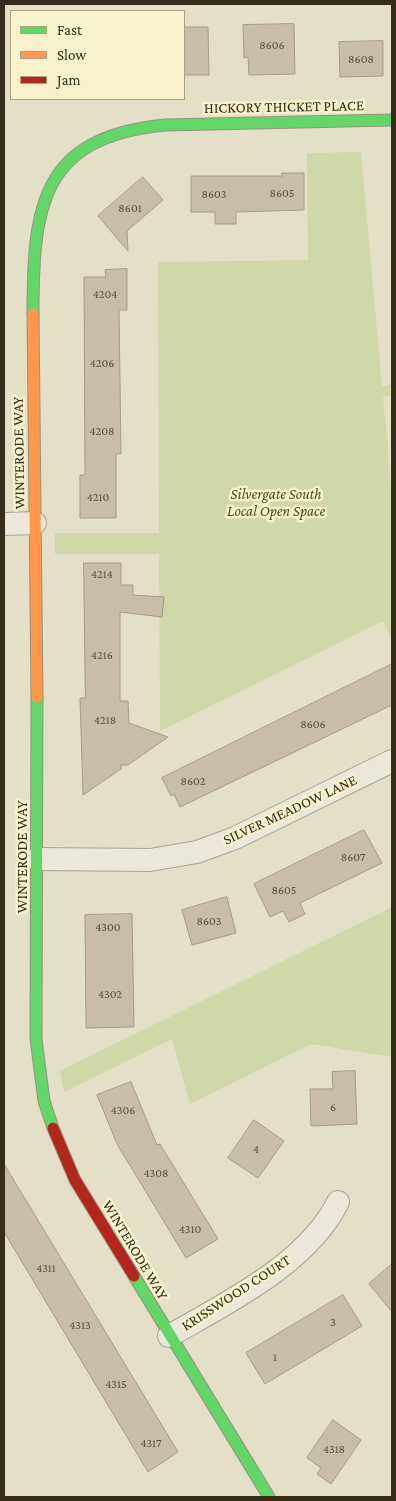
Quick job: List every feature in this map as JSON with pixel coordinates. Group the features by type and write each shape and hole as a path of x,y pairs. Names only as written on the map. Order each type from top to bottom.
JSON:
{"street":[{"name":"HICKORY THICKET PLACE","path":"66,163 85,147 105,136 132,127 392,120"},
{"name":"WINTERODE WAY","path":"66,163 50,188 44,205 39,223 34,270 32,360 37,859 36,1039 44,1101 54,1131 75,1180 169,1336 270,1497"},
{"path":"4,524 35,523"},
{"name":"SILVER MEADOW LANE","path":"37,859 150,860 197,852 235,838 392,761"},
{"name":"KRISSWOOD COURT","path":"169,1336 217,1309 292,1258 324,1227 338,1202"}],"green space":[{"name":"Silvergate South Local Open Space","path":"361,152 382,386 392,384 392,395 383,397 392,496 392,640 383,621 160,731 159,554 55,554 55,533 159,533 158,262 308,260 307,153"},
{"path":"392,907 392,1057 311,1044 190,1104 172,1039 64,1092 60,1071"}],"building":[{"path":"294,24 295,74 249,75 248,57 244,58 243,25"},
{"path":"185,27 208,27 209,75 185,75"},
{"path":"383,41 383,76 340,77 339,42"},
{"path":"282,173 304,173 304,210 236,212 236,224 215,224 215,212 191,212 191,176 282,176"},
{"path":"143,177 163,200 127,231 128,251 98,216"},
{"path":"127,269 127,310 119,310 121,454 116,454 116,518 80,518 80,475 85,475 84,277 106,277 105,270"},
{"path":"84,563 121,563 121,585 133,585 133,595 164,597 162,617 120,612 120,701 128,701 129,723 168,737 128,765 121,765 121,769 83,795 80,698 85,698"},
{"path":"392,664 392,705 180,807 174,794 171,796 162,778"},
{"path":"364,830 382,863 300,903 305,914 289,922 283,911 270,917 254,884"},
{"path":"227,897 236,933 192,945 182,910"},
{"path":"132,914 134,1027 86,1028 85,915"},
{"path":"355,1071 357,1124 311,1126 310,1089 333,1089 332,1072"},
{"path":"131,1082 157,1145 160,1144 218,1239 186,1258 117,1144 97,1095"},
{"path":"254,1120 284,1141 258,1178 228,1158"},
{"path":"4,1164 178,1452 148,1472 4,1232"},
{"path":"392,1264 392,1312 369,1284"},
{"path":"343,1295 362,1326 265,1384 246,1353"},
{"path":"333,1420 361,1440 331,1484 317,1474 321,1468 307,1458"}],"traffic: fast":[{"path":"33,314 36,241 42,210 52,184 69,162 92,144 124,132 165,125 392,120"},
{"path":"37,697 36,1039 44,1101 53,1128"},
{"path":"134,1276 269,1497"}],"traffic: slow":[{"path":"33,314 37,697"}],"traffic: jam":[{"path":"53,1128 75,1180 134,1276"}]}
